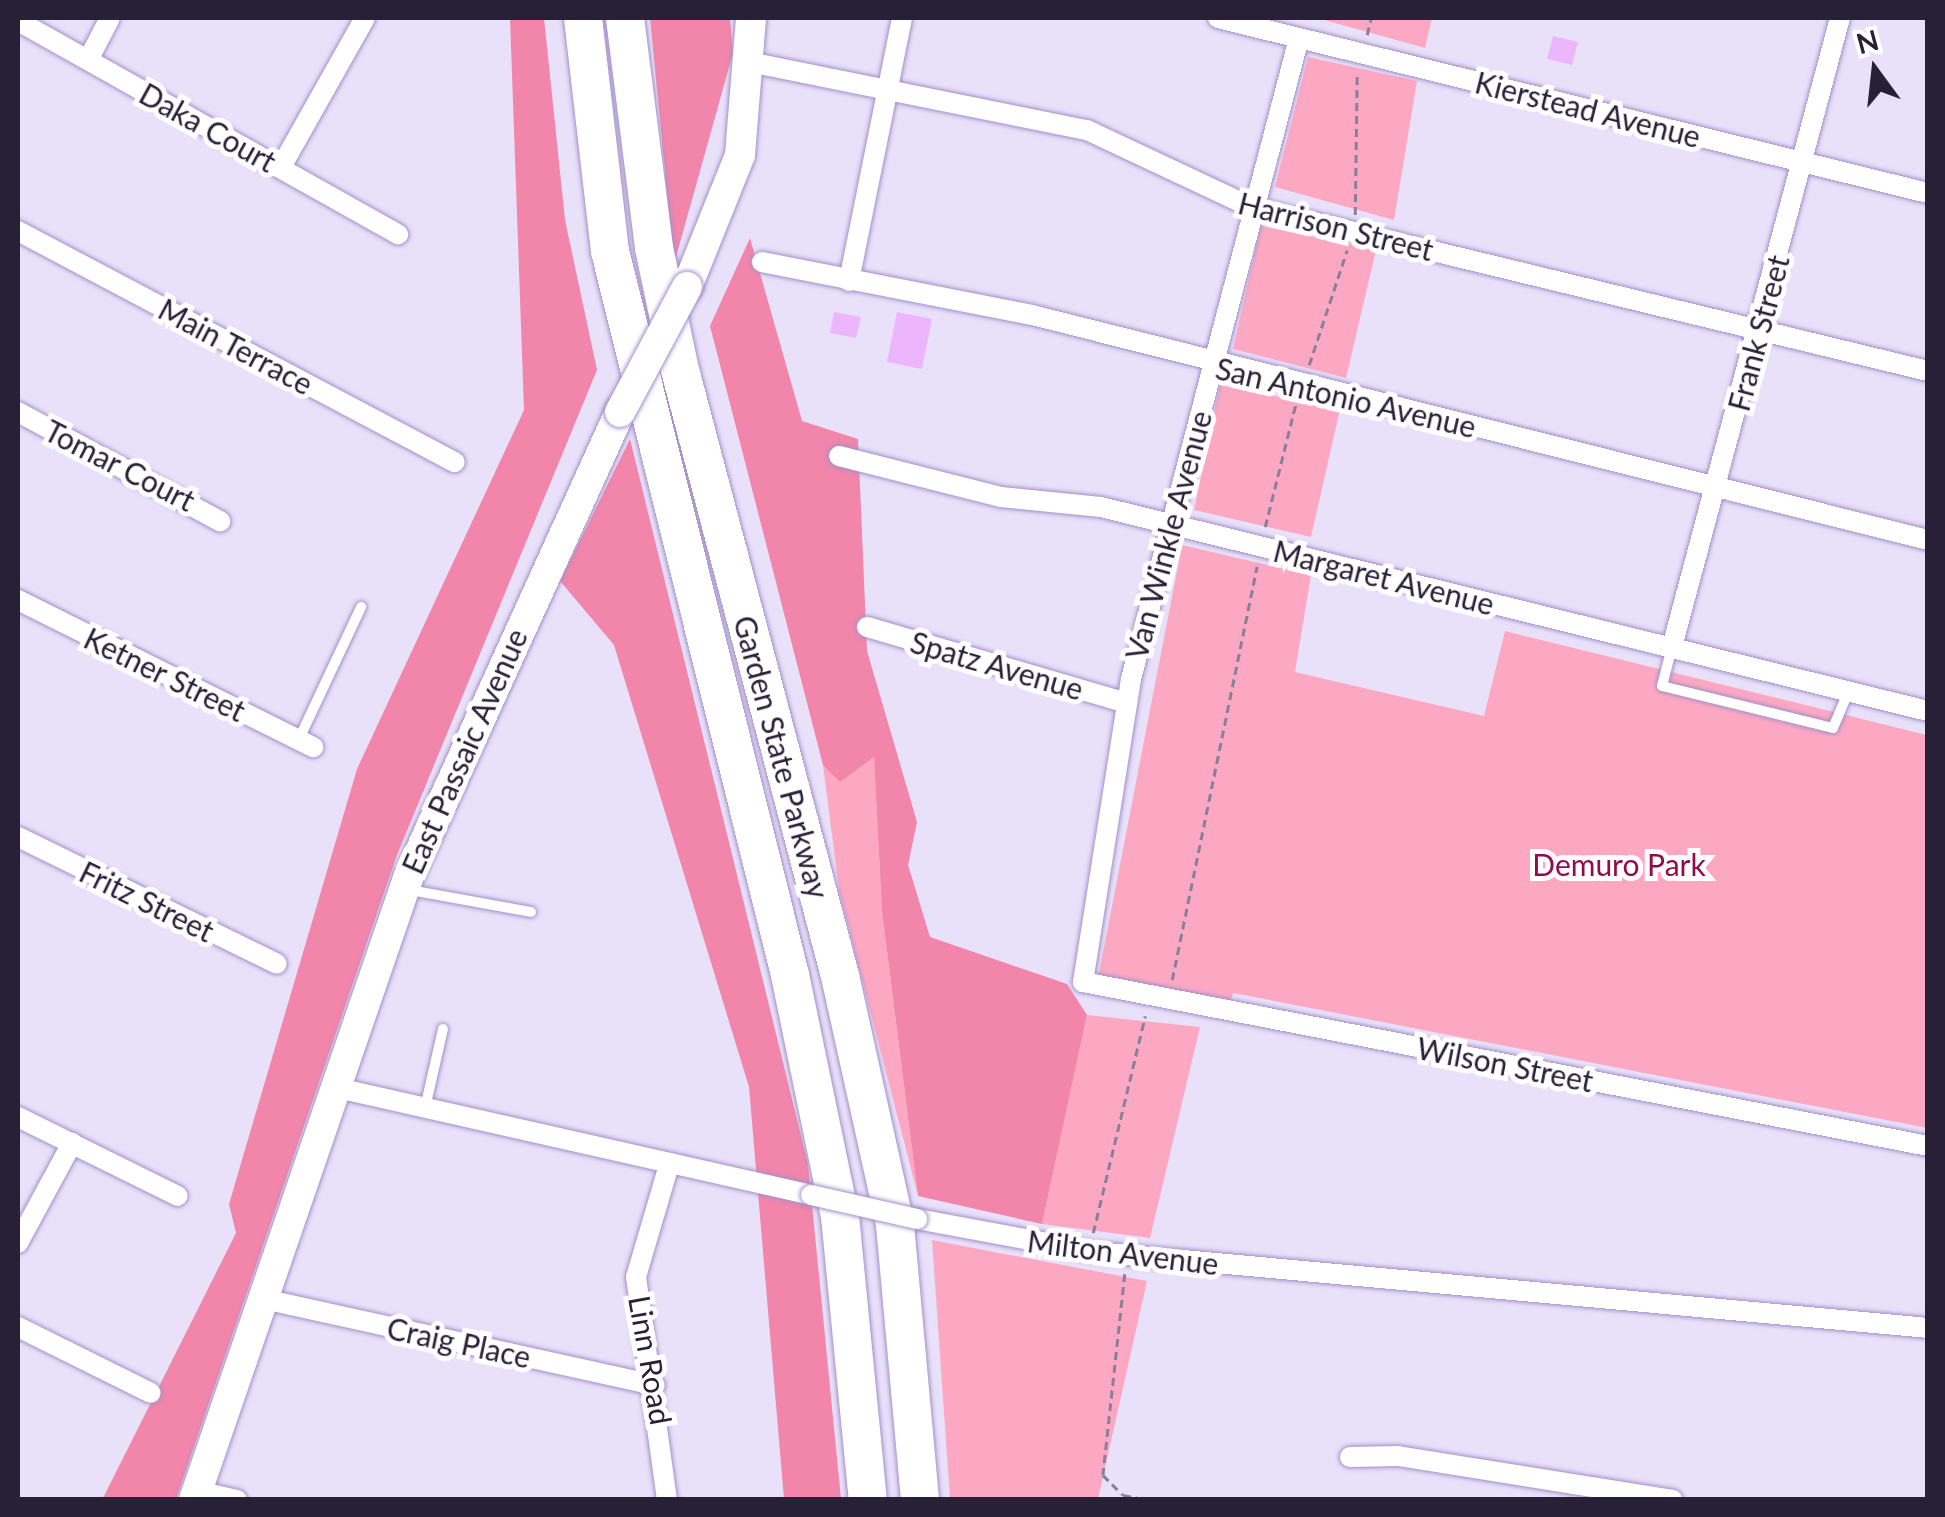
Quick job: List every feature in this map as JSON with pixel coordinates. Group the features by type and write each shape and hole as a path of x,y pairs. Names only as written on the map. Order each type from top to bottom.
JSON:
{"highway":[{"name":"Garden State Parkway","path":"582,18 610,251 790,975 840,1216 868,1500"},
{"name":"Garden State Parkway","path":"625,18 654,248 680,370 892,1207 920,1500"}],"main road":[{"name":"East Passaic Avenue","path":"195,1495 404,888 620,412 687,287 731,184 754,64 751,18"}],"street":[{"path":"88,60 110,18"},
{"path":"281,167 365,18"},
{"path":"849,280 902,18"},
{"name":"Kierstead Avenue","path":"1218,18 1928,193"},
{"name":"Frank Street","path":"1672,647 1840,18"},
{"name":"Daka Court","path":"18,22 398,234"},
{"name":"Van Winkle Avenue","path":"1082,982 1127,703 1251,208 1299,38"},
{"name":"Harrison Street","path":"754,64 1086,130 1251,208 1928,371"},
{"name":"Main Terrace","path":"18,231 455,462"},
{"name":"San Antonio Avenue","path":"762,262 1032,315 1213,366 1928,540"},
{"name":"Tomar Court","path":"18,412 220,521"},
{"name":"Margaret Avenue","path":"840,456 1172,526 1928,711"},
{"name":"Ketner Street","path":"18,600 306,744"},
{"name":"Spatz Avenue","path":"867,627 1127,703"},
{"name":"Fritz Street","path":"18,837 277,964"},
{"name":"Wilson Street","path":"1082,982 1928,1146"},
{"name":"Milton Avenue","path":"333,1088 917,1219 1095,1252 1928,1328"},
{"path":"18,1117 178,1196"},
{"path":"18,1243 72,1144"},
{"name":"Linn Road","path":"667,1500 655,1385 636,1277 669,1165"},
{"name":"Craig Place","path":"263,1300 655,1385"},
{"path":"18,1327 151,1393"},
{"path":"1350,1457 1398,1456 1673,1500"},
{"path":"195,1495 237,1500"}],"lane":[{"path":"306,744 361,607"},
{"path":"1672,647 1662,686 1681,691 1833,728 1848,691"},
{"path":"404,888 532,912"},
{"path":"425,1109 443,1029"}],"path":[{"path":"1367,35 1371,18"},
{"path":"1355,216 1359,67"},
{"path":"1307,372 1348,243"},
{"path":"1264,534 1296,403"},
{"path":"1168,998 1258,561"},
{"path":"1092,1237 1146,1016"},
{"path":"1126,1268 1103,1475 1123,1495 1149,1500"}],"green space":[{"path":"1317,18 1432,18 1425,48"},
{"path":"1308,57 1417,81 1394,220 1275,187"},
{"path":"1261,226 1376,250 1346,378 1233,349"},
{"path":"1220,385 1340,409 1311,537 1194,510"},
{"name":"Demuro Park","path":"1182,545 1311,575 1295,672 1484,716 1505,631 1927,735 1927,1128 1233,993 1230,1003 1098,978"},
{"path":"874,755 882,912 918,1196 839,890 823,765 841,781"},
{"path":"1087,1015 1200,1027 1150,1238 1042,1224"},
{"path":"932,1240 1147,1281 1098,1499 950,1499"}],"shaded area":[{"path":"510,18 544,18 565,220 597,370 397,855 176,1499 102,1500 236,1233 229,1204 357,769 524,410"},
{"path":"650,18 730,18 733,53 674,264"},
{"path":"750,238 802,421 858,439 867,651 917,822 908,865 930,937 1067,984 1087,1015 1042,1224 918,1196 882,912 874,757 840,782 823,765 710,326"},
{"path":"630,439 808,1164 841,1499 784,1499 749,1087 614,645 560,581"}],"building":[{"path":"1553,36 1578,42 1572,65 1547,59"},
{"path":"834,312 861,317 856,338 830,333"},
{"path":"897,312 932,319 922,369 887,362"}]}
